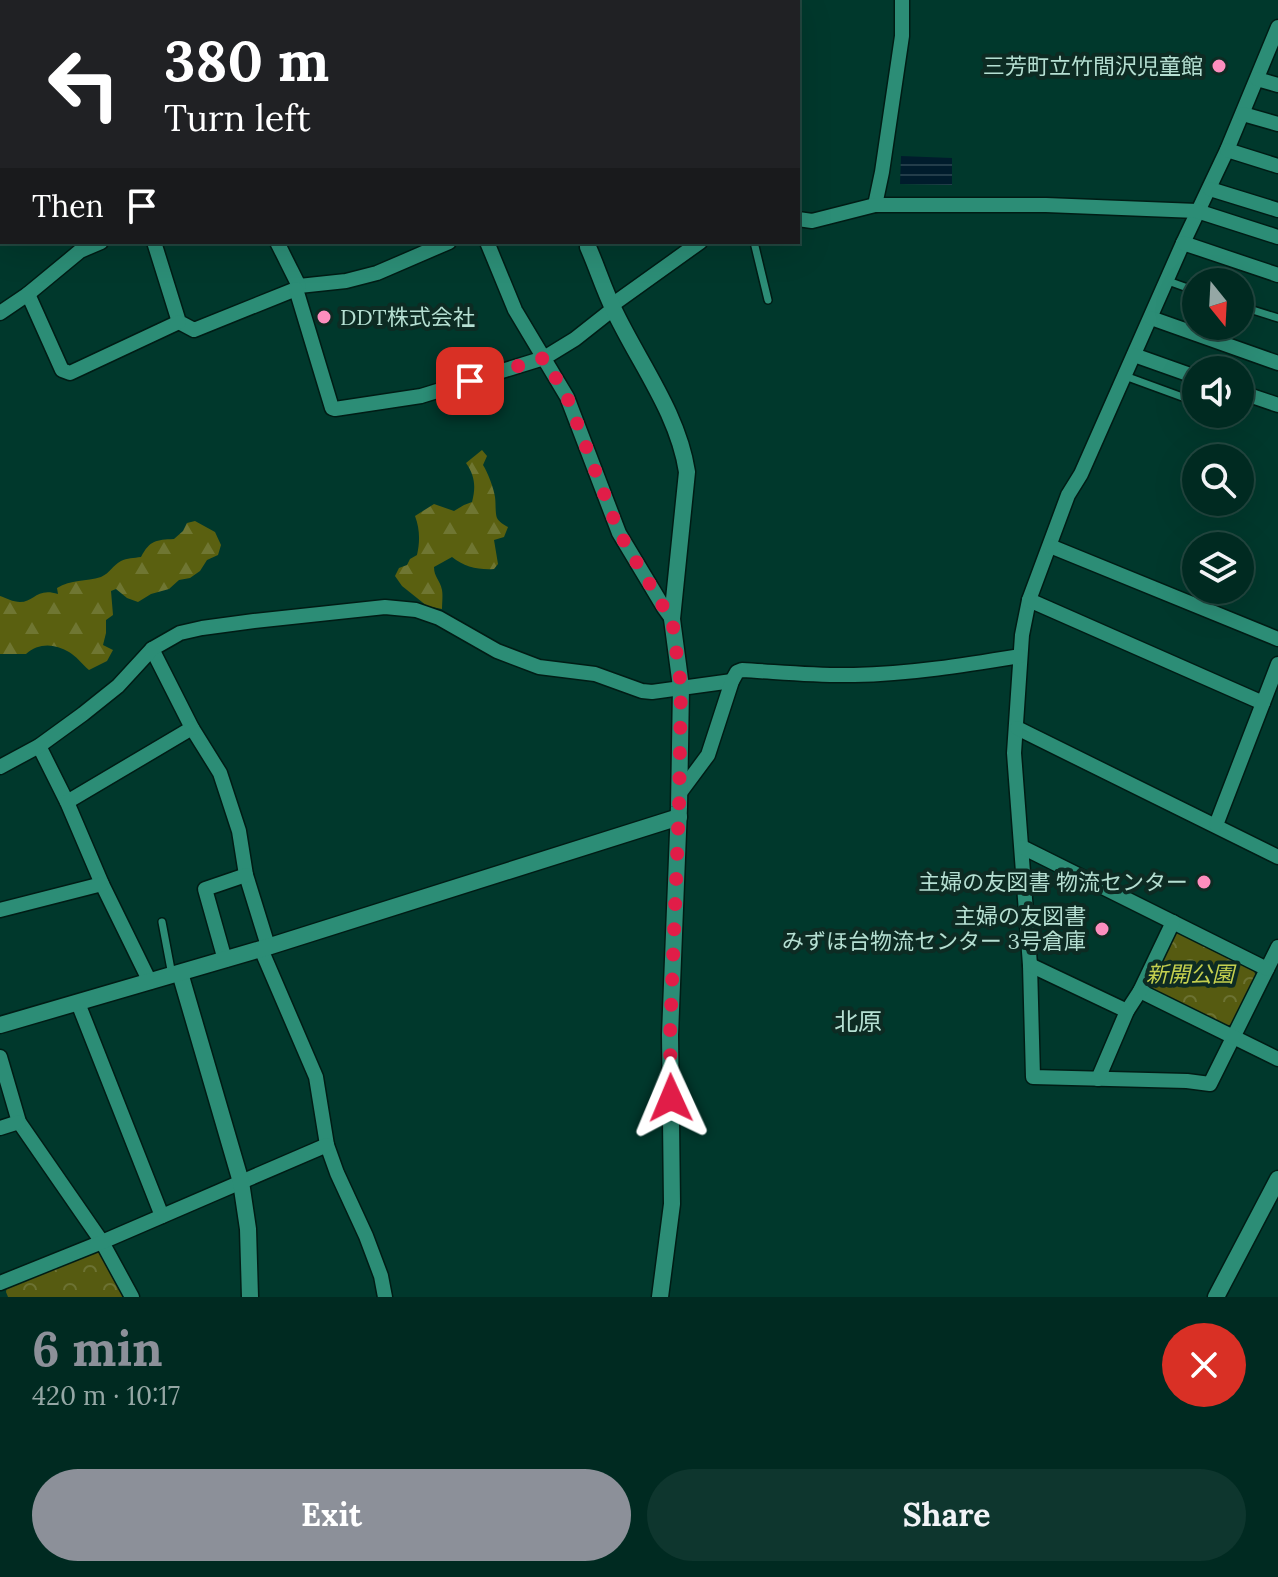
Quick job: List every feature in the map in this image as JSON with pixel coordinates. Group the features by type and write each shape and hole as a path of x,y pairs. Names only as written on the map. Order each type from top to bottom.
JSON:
{"street":[{"path":"875,205 900,51 902,0"},
{"path":"1278,27 1272,58 1257,79 1081,474 1068,495 1029,600 1022,635 1014,753 1030,965 1033,1077 1210,1084 1278,947"},
{"path":"1257,79 1278,85"},
{"path":"1243,114 1278,124"},
{"path":"1227,150 1278,166"},
{"path":"1210,189 1278,210"},
{"path":"800,219 812,221 875,205 1046,205 1197,211 1278,237"},
{"path":"1183,243 1278,275"},
{"path":"0,313 80,251 96,244"},
{"path":"155,244 179,322 194,330 298,287 346,281 377,273 444,244"},
{"path":"278,244 298,287 332,408 335,409 421,396 544,358 575,339 612,307 697,244"},
{"path":"488,244 515,310 567,397 619,533 672,619"},
{"path":"590,248 612,307 658,391 684,449 687,472 672,619 681,687 679,817 670,1035 672,1204 660,1297"},
{"path":"28,294 62,370 70,373 179,322"},
{"path":"1151,318 1278,363"},
{"path":"1134,355 1182,372"},
{"path":"1254,397 1278,405"},
{"path":"1050,546 1278,639"},
{"path":"1029,600 1263,703"},
{"path":"0,767 39,746 118,686 152,649 180,633 202,628 385,607 416,610 439,618 497,651 539,667 595,674 642,691 732,681"},
{"path":"152,649 192,728 220,773 239,831 246,875 264,947 316,1077 327,1145 366,1236 381,1276 385,1297"},
{"path":"679,794 708,755 737,672 867,674 953,667 1020,656"},
{"path":"1216,825 1278,664"},
{"path":"67,802 192,728"},
{"path":"1017,728 1278,857"},
{"path":"39,746 150,982"},
{"path":"0,1025 225,960 679,817"},
{"path":"1022,847 1267,969"},
{"path":"225,960 205,889 246,875"},
{"path":"0,910 102,884"},
{"path":"1098,1079 1127,1011 1173,922"},
{"path":"1030,965 1127,1011"},
{"path":"176,974 241,1182 248,1229 250,1297"},
{"path":"1140,991 1278,1059"},
{"path":"78,1003 162,1216"},
{"path":"0,1057 19,1122 102,1242 132,1297"},
{"path":"0,1128 19,1122"},
{"path":"0,1283 327,1145"},
{"path":"1216,1297 1272,1207 1278,1179"}],"lane":[{"path":"754,244 768,300"},
{"path":"1168,281 1182,286"},
{"path":"1254,310 1278,318"},
{"path":"1125,376 1182,397"},
{"path":"162,922 176,974"}],"green space":[{"path":"482,450 487,456 483,465 495,497 497,518 508,527 504,537 494,540 498,564 494,569 477,568 452,557 434,567 442,590 442,609 427,606 402,586 395,576 399,568 417,555 419,536 415,516 434,504 454,511 472,502 474,482 466,463"},
{"path":"195,521 215,532 221,545 218,555 207,560 200,571 190,578 179,580 169,589 138,602 116,589 111,591 113,615 106,620 103,645 113,650 107,661 89,670 72,654 52,646 41,646 26,654 0,654 0,596 20,602 40,593 58,594 57,588 62,585 101,577 121,561 141,557 151,544 174,539 187,523"},
{"name":"新開公園","path":"1179,932 1254,971 1256,977 1233,1024 1225,1026 1151,989 1148,983 1172,934"},
{"path":"97,1251 104,1254 124,1297 8,1297 7,1286"}],"water":[{"path":"901,156 952,158 952,185 900,184"}],"place":[{"name":"三芳町立竹間沢児童館","path":"1219,66"},
{"name":"DDT株式会社","path":"324,317"},
{"name":"主婦の友図書 物流センター","path":"1204,882"},
{"name":"主婦の友図書 みずほ台物流センター 3号倉庫","path":"1102,929"}],"district":[{"name":"北原","path":"858,1022"}],"route":[{"path":"470,381 544,358 567,397 619,533 672,619 681,687 670,1035 671,1098"}]}
